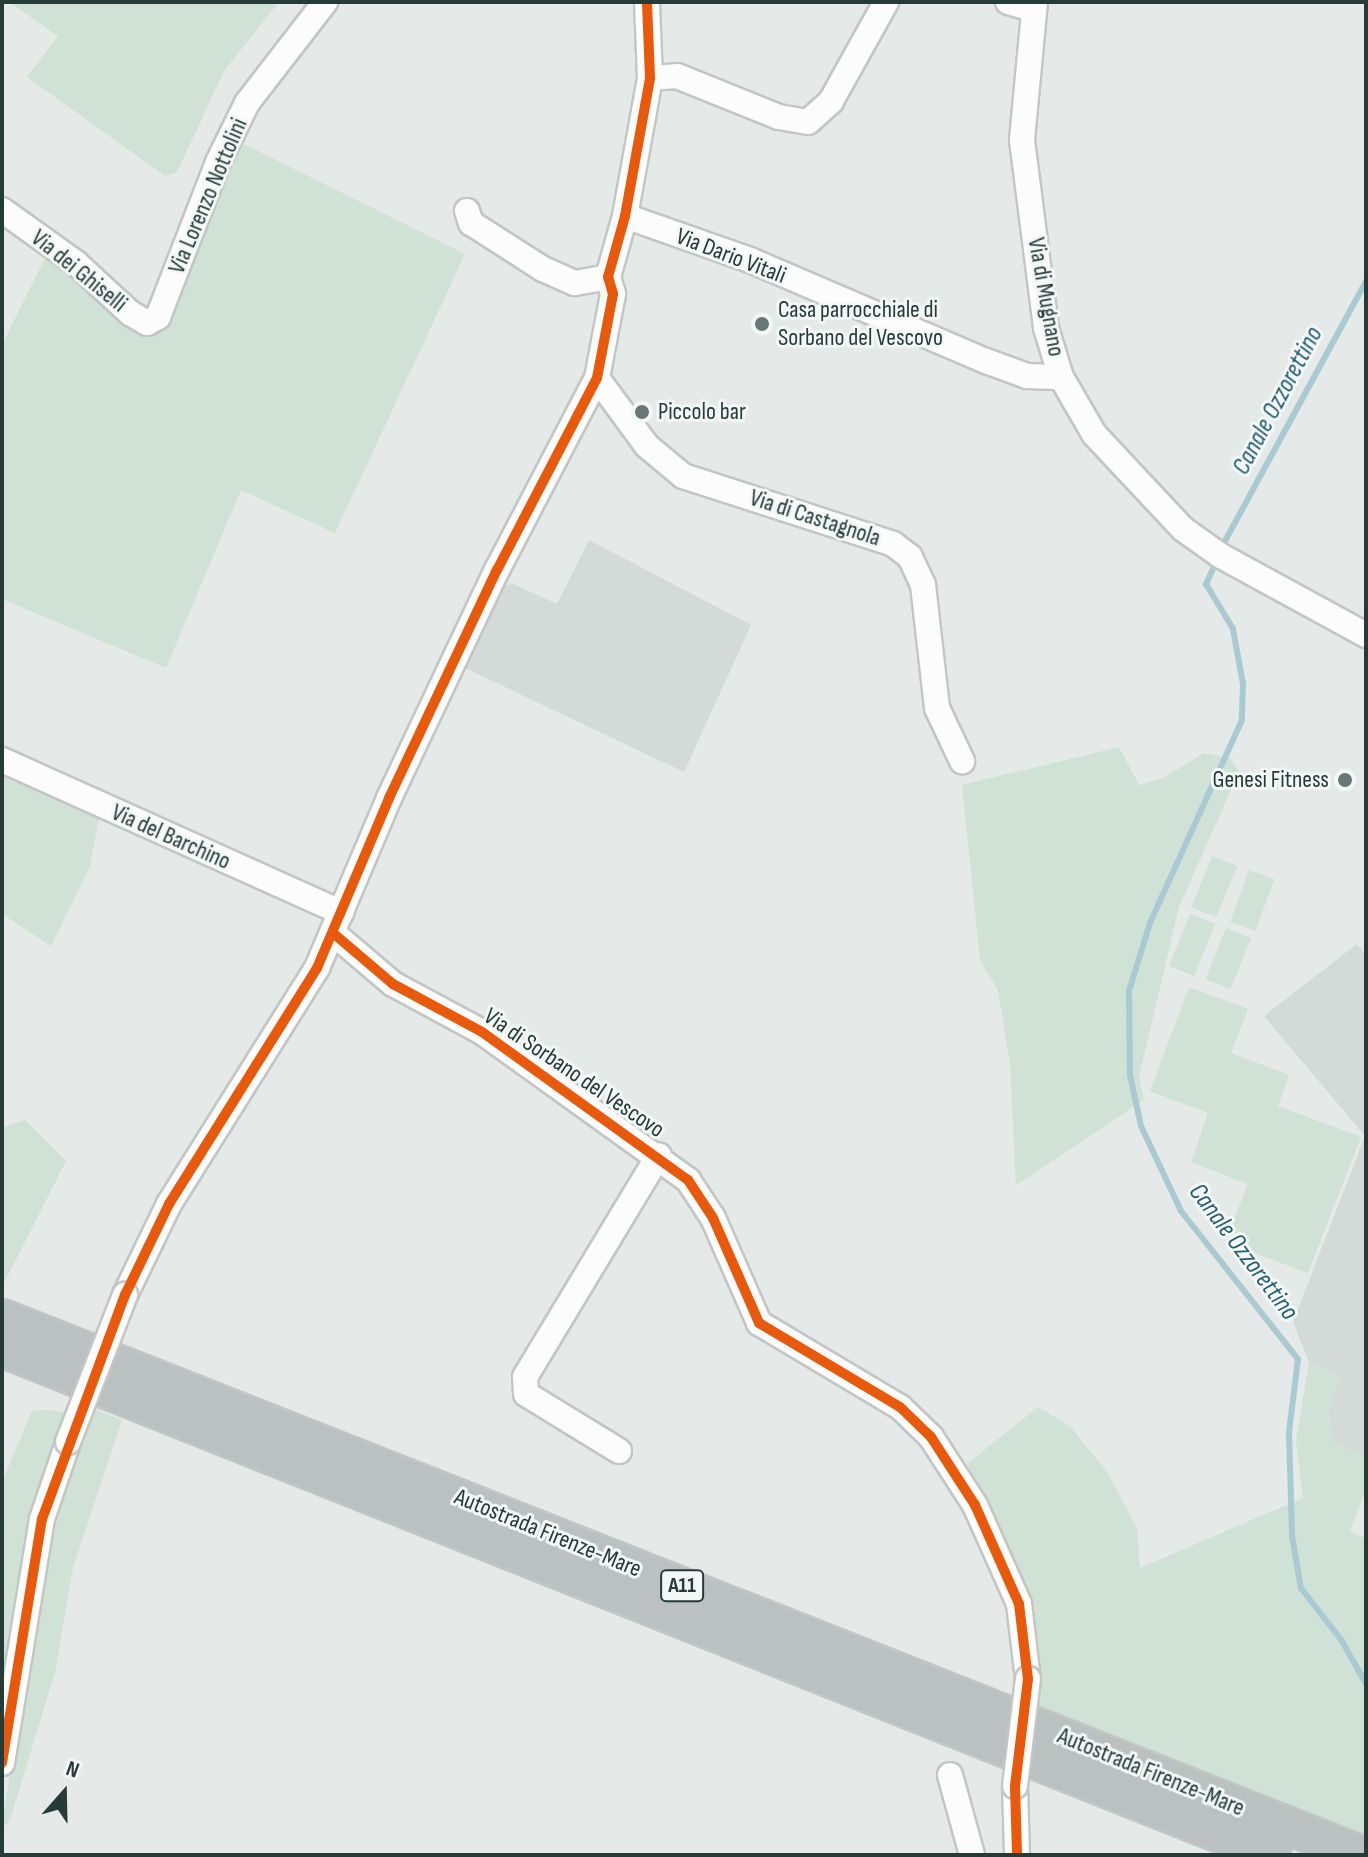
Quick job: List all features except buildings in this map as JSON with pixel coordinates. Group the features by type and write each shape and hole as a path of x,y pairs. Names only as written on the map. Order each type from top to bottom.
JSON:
{"highway":[{"name":"Autostrada Firenze-Mare","path":"2,1318 1362,1855"},
{"name":"Autostrada Firenze-Mare","path":"2,1348 1273,1855"}],"street":[{"name":"Via Lorenzo Nottolini","path":"158,317 218,162 247,103 325,2"},
{"path":"2,1763 42,1519 125,1295 169,1204 317,968 497,570 597,378 613,294 608,277 625,216 650,78 647,2"},
{"path":"650,78 677,76 779,117 808,122 831,101 886,2"},
{"path":"1008,2 1034,5"},
{"name":"Via di Mugnano","path":"1034,5 1022,140 1046,328 1061,377 1094,434 1183,529 1221,556 1366,635"},
{"name":"Via dei Ghiselli","path":"2,210 76,263 130,313 147,323 158,317"},
{"path":"467,211 471,223 543,269 575,283 608,277"},
{"name":"Via Dario Vitali","path":"625,216 750,260 986,361 1027,376 1061,377"},
{"name":"Via di Castagnola","path":"597,378 647,446 683,476 893,544 910,557 923,585 937,708 962,761"},
{"name":"Via del Barchino","path":"2,760 337,923"},
{"name":"Via di Sorbano del Vescovo","path":"337,923 393,984 482,1032 659,1155 688,1180 713,1218 759,1323 900,1407 931,1437 975,1505 1019,1604 1028,1679 1015,1786 1017,1855"},
{"path":"619,1451 526,1394 525,1377 659,1155"},
{"path":"950,1775 972,1855"}],"shaded area":[{"path":"589,540 751,625 684,772 463,667 503,586 513,584 557,604"},
{"path":"1357,944 1366,955 1366,1457 1334,1443 1328,1408 1341,1376 1309,1362 1293,1322 1365,1136 1264,1016"}],"green space":[{"path":"9,2 279,2 224,71 177,172 165,176 27,77 58,36"},
{"path":"242,143 465,254 335,533 241,490 166,668 2,599 2,345 46,256 139,333 159,331"},
{"path":"1119,747 1139,785 1165,777 1204,753 1231,759 1239,772 1179,907 1139,1077 1144,1100 1016,1185 1010,1064 998,990 980,960 962,785"},
{"path":"2,773 99,817 90,866 51,946 2,914"},
{"path":"1212,856 1237,866 1216,917 1191,907"},
{"path":"1249,870 1274,879 1256,931 1230,922"},
{"path":"1190,914 1215,924 1194,976 1169,966"},
{"path":"1226,928 1251,938 1230,989 1205,979"},
{"path":"1189,987 1248,1009 1231,1053 1289,1075 1278,1106 1361,1137 1308,1273 1225,1242 1248,1184 1191,1162 1208,1113 1150,1091"},
{"path":"25,1120 66,1161 2,1287 2,1128"},
{"path":"1309,1362 1341,1376 1328,1408 1334,1443 1366,1457 1366,1488 1350,1531 1366,1539 1366,1839 1037,1711 1038,1637 1019,1577 967,1464 1038,1407 1070,1426 1107,1472 1137,1528 1140,1568 1303,1498 1296,1441"},
{"path":"88,1407 122,1420 73,1568 55,1672 10,1820 2,1828 26,1662 28,1609"},
{"path":"32,1411 66,1413 23,1561 2,1731 2,1482"}],"waterway":[{"name":"Canale Ozzorettino","path":"1225,541 1366,281"},
{"name":"Canale Ozzorettino","path":"1213,569 1206,584 1233,629 1243,684 1242,720 1150,923 1129,991 1130,1075 1141,1126 1181,1211 1298,1359 1289,1432 1292,1536 1301,1588 1342,1641 1366,1684"}],"cycle path":[{"path":"2,1763 42,1519 125,1295 169,1204 317,968 389,798 497,570 597,378 613,294 608,277 625,216 650,78 647,2"},
{"path":"333,933 393,984 482,1032 688,1180 713,1218 759,1323 900,1407 931,1437 975,1505 1019,1604 1028,1679 1015,1786 1017,1855"}],"place":[{"name":"Casa parrocchiale di Sorbano del Vescovo","path":"762,324"},
{"name":"Piccolo bar","path":"642,412"},
{"name":"Genesi Fitness","path":"1345,780"}]}
